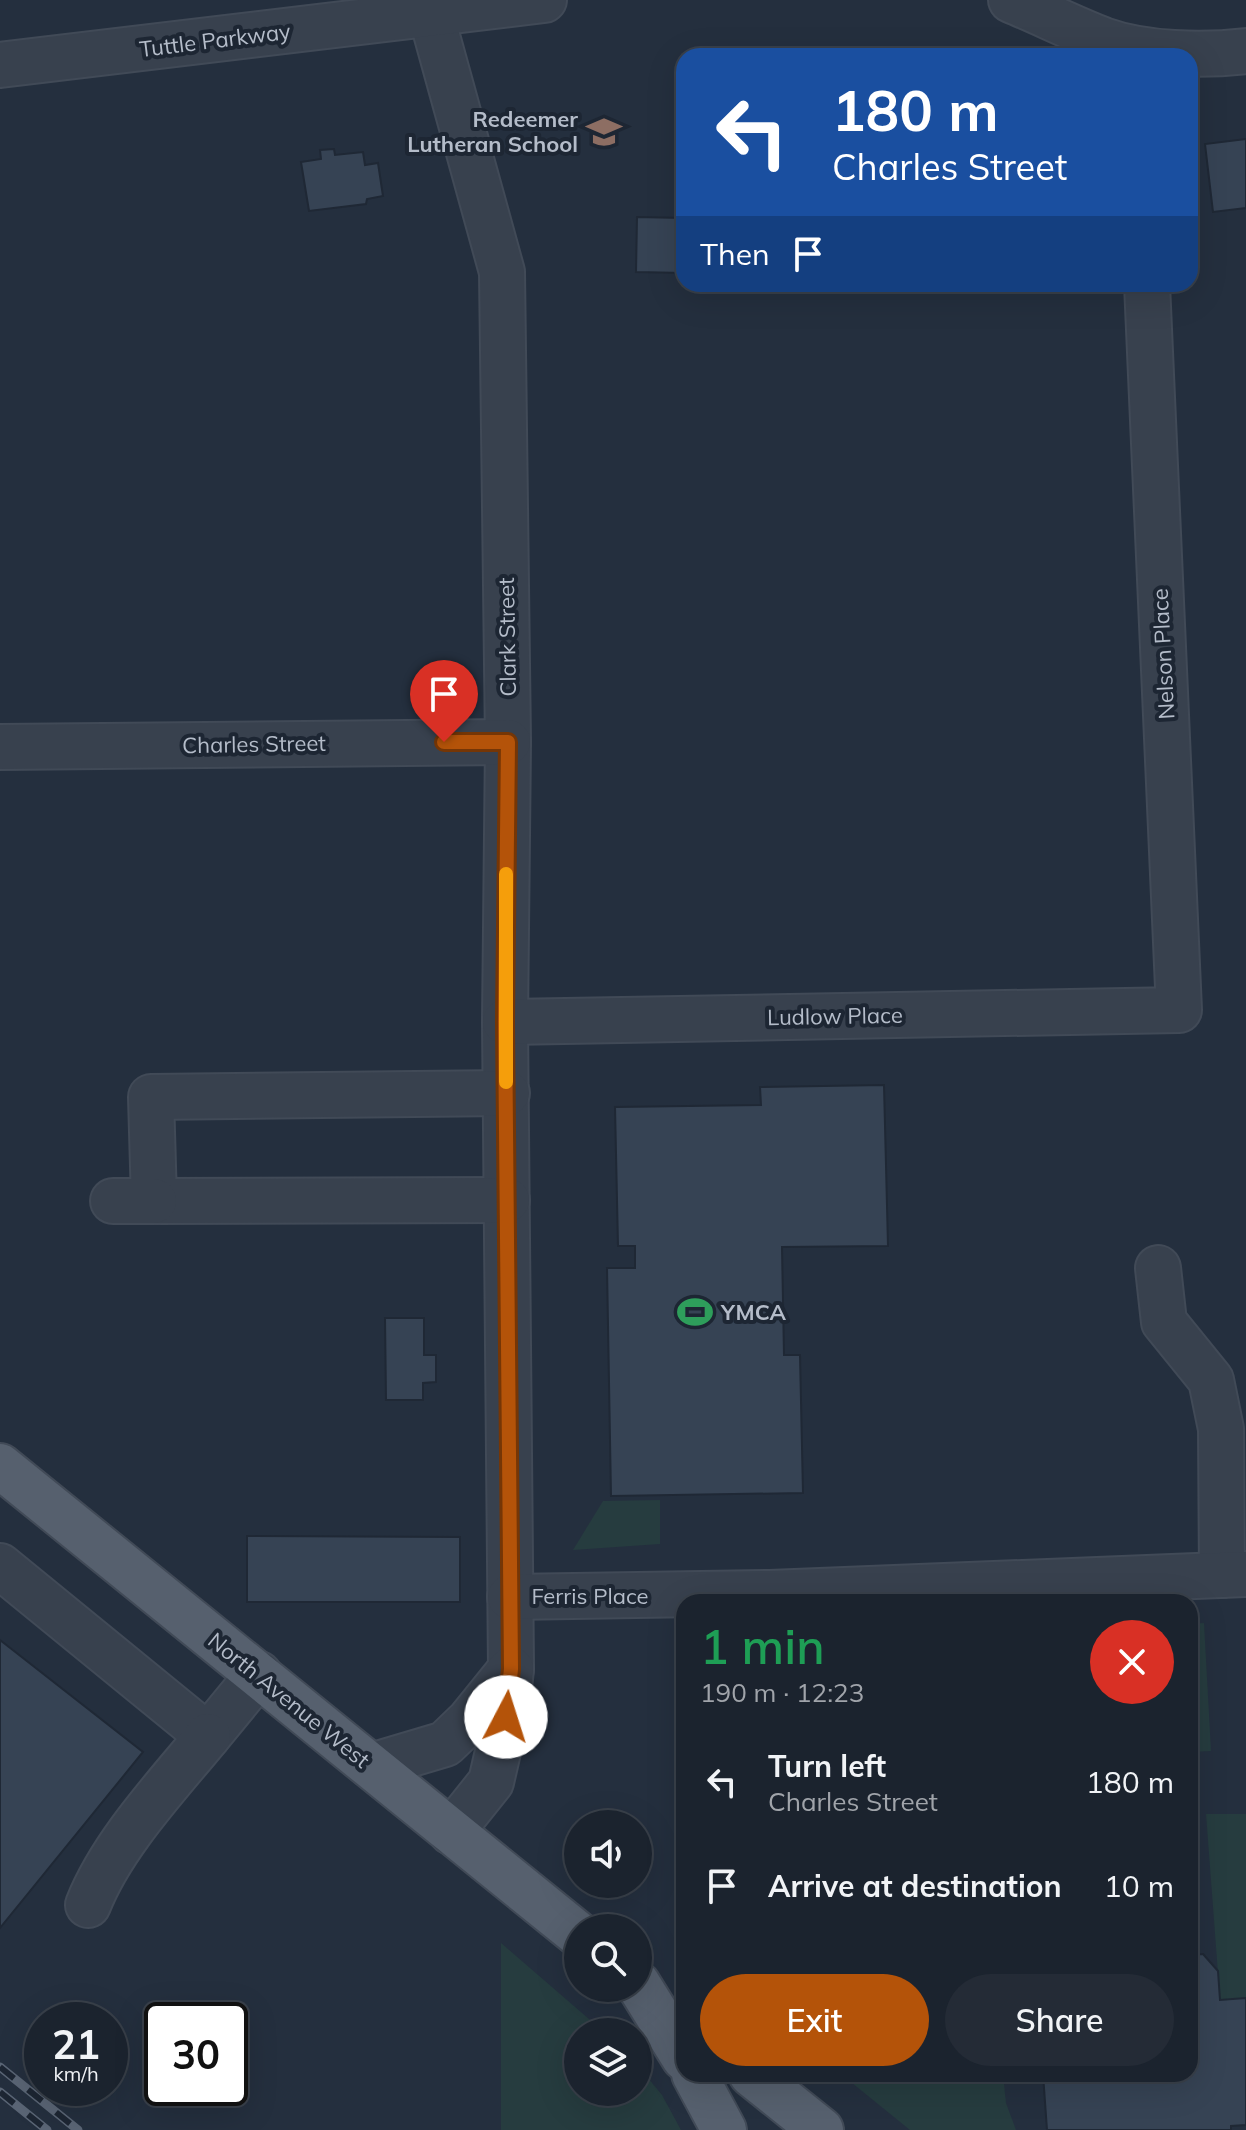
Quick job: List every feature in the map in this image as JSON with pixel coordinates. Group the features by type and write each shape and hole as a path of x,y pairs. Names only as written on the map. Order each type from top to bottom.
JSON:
{"main road":[{"name":"North Avenue West","path":"0,1466 564,1923"},
{"path":"652,1994 676,2013"},
{"path":"650,2002 676,2045"},
{"path":"698,2082 724,2130"},
{"path":"761,2082 821,2130"}],"street":[{"name":"Tuttle Parkway","path":"0,65 429,7 544,0"},
{"path":"1011,0 1125,48"},
{"name":"Clark Street","path":"429,7 502,272 508,742 505,1022 511,1669 506,1717 491,1782 451,1832"},
{"path":"1198,55 1246,51"},
{"name":"Nelson Place","path":"1147,292 1179,1010 1165,1011"},
{"name":"Charles Street","path":"0,747 508,742"},
{"name":"Ludlow Place","path":"505,1022 1165,1011"},
{"path":"507,1093 151,1097 133,1201 507,1200"},
{"path":"1158,1268 1164,1322 1211,1380 1221,1429 1234,1574"},
{"path":"0,1566 208,1736"},
{"name":"Ferris Place","path":"705,1594 1234,1574"},
{"name":"Ferris Place","path":"510,1597 676,1594"},
{"path":"371,1766 445,1744 469,1721 511,1669"},
{"path":"88,1905 133,1829 259,1674"}],"green space":[{"path":"660,1500 660,1544 573,1550 603,1501"},
{"path":"1198,1623 1204,1623 1211,1751 1198,1752"},
{"path":"1206,1814 1246,1814 1246,1998 1220,2000"},
{"path":"501,1943 564,1997 564,2002 569,2002 588,2018 564,2018 564,2106 652,2106 652,2083 681,2130 501,2130"},
{"path":"851,2082 1004,2082 1006,2103 1016,2130 910,2130"}],"building":[{"path":"1246,139 1246,208 1213,212 1205,144"},
{"path":"334,149 335,155 363,152 365,165 378,163 383,196 367,199 366,204 309,211 301,162 321,159 320,150"},
{"path":"637,217 676,218 676,273 636,272"},
{"name":"YMCA","path":"884,1085 888,1246 782,1247 784,1355 800,1355 803,1493 611,1496 607,1268 635,1268 635,1246 618,1246 615,1107 761,1105 760,1087"},
{"path":"385,1318 424,1318 424,1355 436,1355 436,1382 423,1383 423,1400 386,1400"},
{"path":"247,1536 460,1537 460,1602 247,1602"},
{"path":"0,1640 143,1752 0,1928"},
{"path":"1198,1954 1203,1954 1218,1971 1220,2000 1246,1998 1246,2125 1231,2126 1231,2130 1047,2130 1044,2082 1198,2082"}],"railway":[{"path":"0,2067 78,2130"},
{"path":"0,2092 47,2130"}],"slow traffic":[{"path":"506,874 506,1082"}],"place":[{"name":"Redeemer Lutheran School","path":"604,132"},
{"name":"YMCA","path":"695,1312"}],"route":[{"path":"444,742 508,742 505,1022 511,1669 506,1717"}]}
